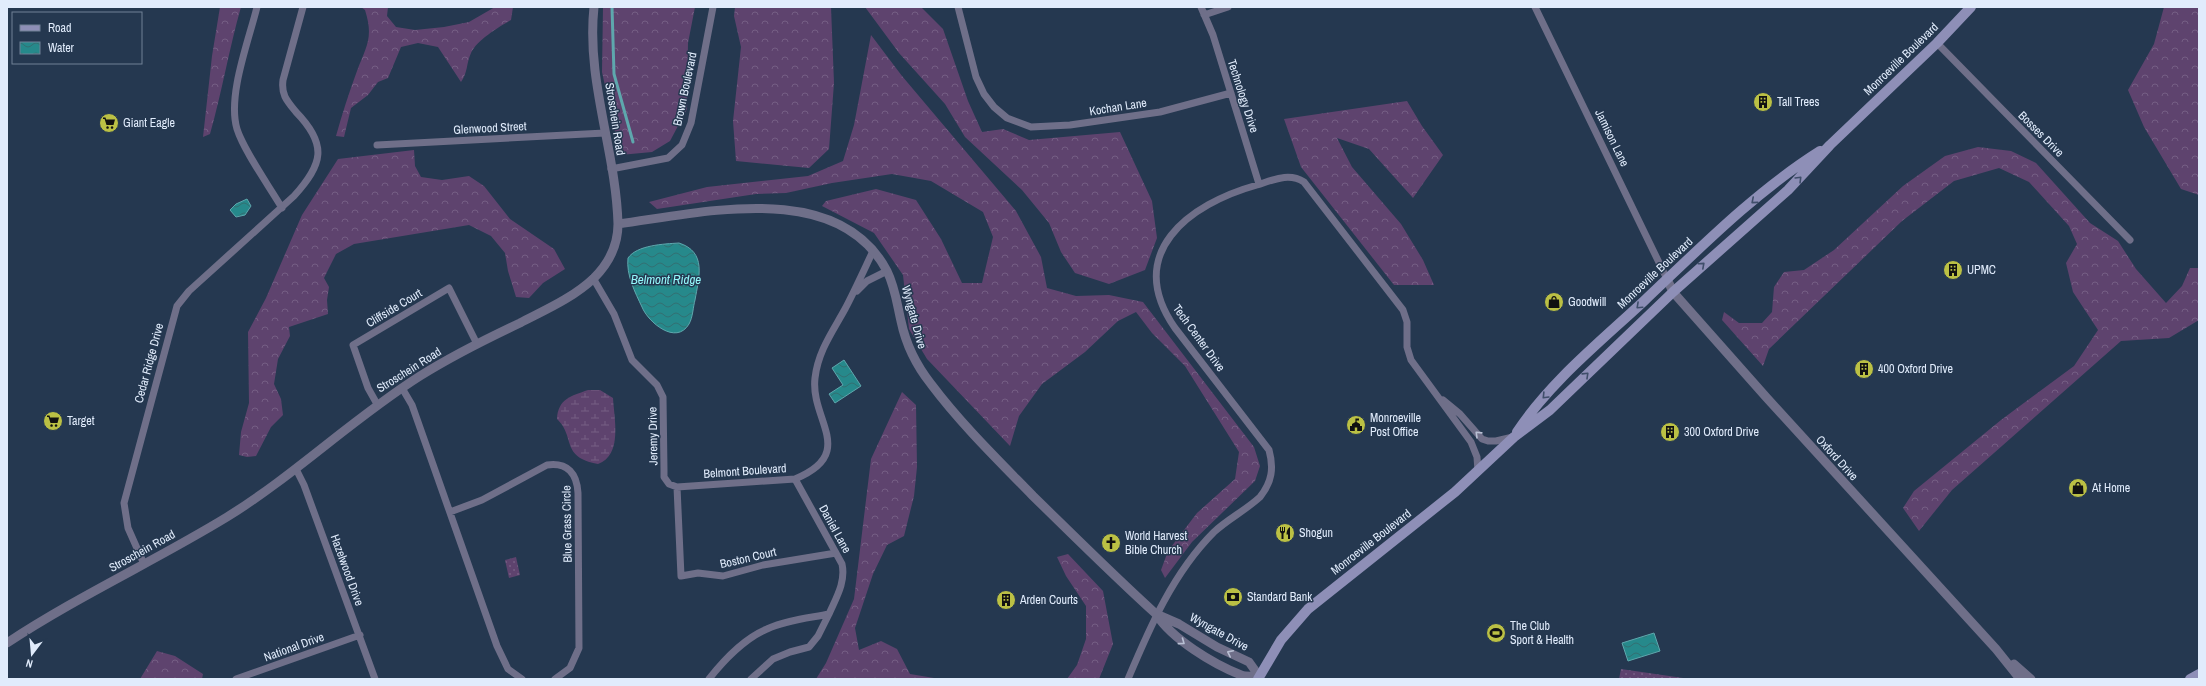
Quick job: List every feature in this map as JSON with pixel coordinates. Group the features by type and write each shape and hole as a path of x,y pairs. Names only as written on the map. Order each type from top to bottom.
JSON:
{"main road":[{"name":"Monroeville Boulevard","path":"1259,678 1281,640 1308,609 1455,492 1514,436 1550,410 1673,292 1788,190 1830,145 1937,43 1971,7"},
{"name":"Monroeville Boulevard","path":"1514,436 1535,406 1667,279 1760,196 1810,158 1830,145"},
{"path":"2190,679 2199,674"}],"street":[{"path":"257,7 235,92 234,110 240,136 282,208"},
{"name":"Cedar Ridge Drive","path":"144,564 128,528 124,503 173,315 179,302 189,291 282,208 308,179 319,153 316,141 305,123 287,102 282,92 283,80 303,7"},
{"name":"Stroschein Road","path":"7,643 52,614 228,517 296,469 377,404 477,344 556,304 594,278 603,268 613,249 618,234 618,224 594,60 594,7"},
{"name":"Brown Boulevard","path":"611,169 668,158 682,145 691,123 713,7"},
{"name":"Kochan Lane","path":"958,7 976,77 984,94 994,107 1007,118 1031,127 1070,126 1160,112 1231,93"},
{"name":"Technology Drive","path":"1201,7 1212,35 1259,184"},
{"path":"1204,15 1228,7"},
{"name":"Jamison Lane","path":"1535,7 1667,279"},
{"name":"Bosses Drive","path":"1937,43 2130,240"},
{"name":"Glenwood Street","path":"377,146 604,133"},
{"name":"Tech Center Drive","path":"1128,679 1156,614 1191,558 1216,531 1260,497 1269,484 1271,476 1272,460 1269,450 1169,319 1161,304 1157,287 1157,271 1162,251 1177,227 1193,213 1216,199 1259,184 1287,177 1293,177 1304,182 1310,188 1403,310 1407,322 1408,355 1471,442 1477,457 1478,471"},
{"name":"Wyngate Drive","path":"618,224 720,210 785,210 831,220 857,235 873,251 887,271 894,287 901,322 912,356 931,385 1014,476 1156,614 1171,634 1186,646 1242,676 1259,678"},
{"name":"Belmont Boulevard","path":"677,487 795,479 812,471 819,465 826,450 828,432 814,394 816,370 824,346 852,295 873,251"},
{"name":"Belmont Boulevard","path":"852,295 867,282 887,271"},
{"name":"Jeremy Drive","path":"594,278 614,314 632,360 656,385 661,393 664,403 664,477 669,484 677,487"},
{"name":"Oxford Drive","path":"1667,279 1673,292 1766,397 1996,649 2020,679"},
{"name":"Cliffside Court","path":"377,404 368,388 352,345 449,288 477,344"},
{"path":"402,388 412,405 497,646 508,669 522,679"},
{"name":"Tech Center Drive","path":"1438,396 1460,414 1482,439 1488,442 1514,436"},
{"name":"Blue Grass Circle","path":"450,512 482,500 547,465 558,465 568,468 573,472 576,478 578,493 579,648 570,668 555,679"},
{"name":"Hazelwood Drive","path":"296,469 304,485 375,679"},
{"name":"Daniel Lane","path":"751,679 773,659 790,652 809,647 818,636 829,614 843,576 842,564 795,479"},
{"name":"Boston Court","path":"677,487 681,576 698,574 723,576 763,565 836,553"},
{"path":"709,679 740,648 758,633 774,626 829,614"},
{"name":"Wyngate Drive","path":"1156,614 1179,624 1217,647 1249,662 1259,678"},
{"name":"National Drive","path":"236,679 360,635"},
{"name":"Oxford Drive","path":"1996,649 2031,679"}],"green space":[{"path":"220,7 241,7 210,134 203,137 212,56"},
{"path":"361,7 388,7 387,16 396,27 415,30 444,27 469,22 495,7 513,7 511,20 489,34 474,48 469,57 465,75 461,82 438,47 418,43 401,47 388,78 378,82 368,95 351,108 344,137 336,136 348,95 368,42 368,20 365,10"},
{"path":"603,7 695,7 688,43 687,109 670,141 652,152 620,155 602,72"},
{"path":"735,7 831,7 834,83 829,149 809,168 736,161 733,121 741,47 734,16"},
{"path":"865,7 921,7 943,29 968,101 982,132 1003,129 1029,140 1120,132 1152,201 1157,238 1145,270 1109,284 1075,273 1061,252 1049,223 1022,190 965,137 945,104 899,53"},
{"path":"2164,7 2199,7 2199,195 2181,189 2144,127 2128,90 2154,44"},
{"path":"871,35 902,76 1016,211 1041,257 1047,288 1076,296 1109,295 1143,302 1254,447 1260,466 1255,481 1192,542 1165,578 1161,570 1168,551 1197,513 1235,479 1239,452 1185,366 1152,333 1136,312 1118,321 1085,352 1042,384 1019,416 1010,446 927,359 909,329 903,275 874,233 822,206 826,201 876,189 916,200 941,239 962,283 982,283 993,237 983,212 931,181 892,174 832,183 786,193 756,194 657,209 649,202 707,187 808,176 843,161 854,125"},
{"path":"1407,101 1422,126 1443,155 1413,198 1369,149 1337,138 1352,167 1401,224 1423,260 1434,285 1394,285 1301,167 1284,119"},
{"path":"1978,147 2011,151 2036,163 2090,223 2118,241 2136,269 2166,303 2182,286 2190,268 2199,268 2199,320 2169,338 2121,341 1952,490 1919,531 1903,508 1914,491 2001,420 2074,366 2098,330 2073,292 2066,263 2077,244 2069,226 2029,182 1999,168 1954,181 1902,221 1769,349 1763,366 1722,320 1724,312 1739,323 1762,323 1772,312 1774,287 1784,272 1804,270 1834,250 1903,186 1945,156"},
{"path":"414,150 415,166 421,177 442,180 469,176 484,186 510,219 554,249 565,269 543,283 529,298 516,297 508,271 505,253 491,236 469,225 354,244 336,254 324,278 329,287 327,300 328,314 289,327 290,336 278,359 274,384 281,399 283,415 271,427 256,456 247,457 239,455 241,432 249,403 248,332 266,298 302,215 338,159"},
{"path":"588,390 600,390 613,398 615,425 614,444 611,453 606,459 598,464 578,457 570,446 563,426 557,419 560,407 566,399"},
{"path":"902,392 916,405 917,467 914,496 904,536 887,545 873,574 855,628 859,650 881,641 897,649 910,674 940,679 816,679 826,663 854,599 871,459"},
{"path":"1068,554 1103,591 1113,644 1099,679 1067,679 1077,665 1086,639 1086,606 1066,576 1057,557"},
{"path":"516,557 520,575 509,578 505,560"},
{"path":"157,651 175,656 203,674 202,679 140,679"},
{"path":"1621,669 1690,679 1619,679"}],"water":[{"path":"247,199 251,206 245,215 236,217 230,210 236,204"},
{"name":"Belmont Ridge","path":"679,243 688,247 694,252 699,266 699,274 689,324 677,333 670,332 656,325 645,313 628,271 628,258 638,250 644,248"},
{"path":"844,360 861,386 835,403 829,394 843,385 832,368"},
{"path":"1654,633 1660,651 1628,661 1622,643"}],"waterway":[{"path":"612,7 614,74 633,142"}],"place":[{"name":"Tall Trees","path":"1763,102"},
{"name":"Giant Eagle","path":"109,123"},
{"name":"UPMC","path":"1953,270"},
{"name":"Goodwill","path":"1554,302"},
{"name":"400 Oxford Drive","path":"1864,369"},
{"name":"Target","path":"53,421"},
{"name":"Monroeville Post Office","path":"1356,425"},
{"name":"300 Oxford Drive","path":"1670,432"},
{"name":"At Home","path":"2078,488"},
{"name":"Shogun","path":"1285,533"},
{"name":"World Harvest Bible Church","path":"1111,543"},
{"name":"Standard Bank","path":"1233,597"},
{"name":"Arden Courts","path":"1006,600"},
{"name":"The Club Sport & Health","path":"1496,633"}]}
